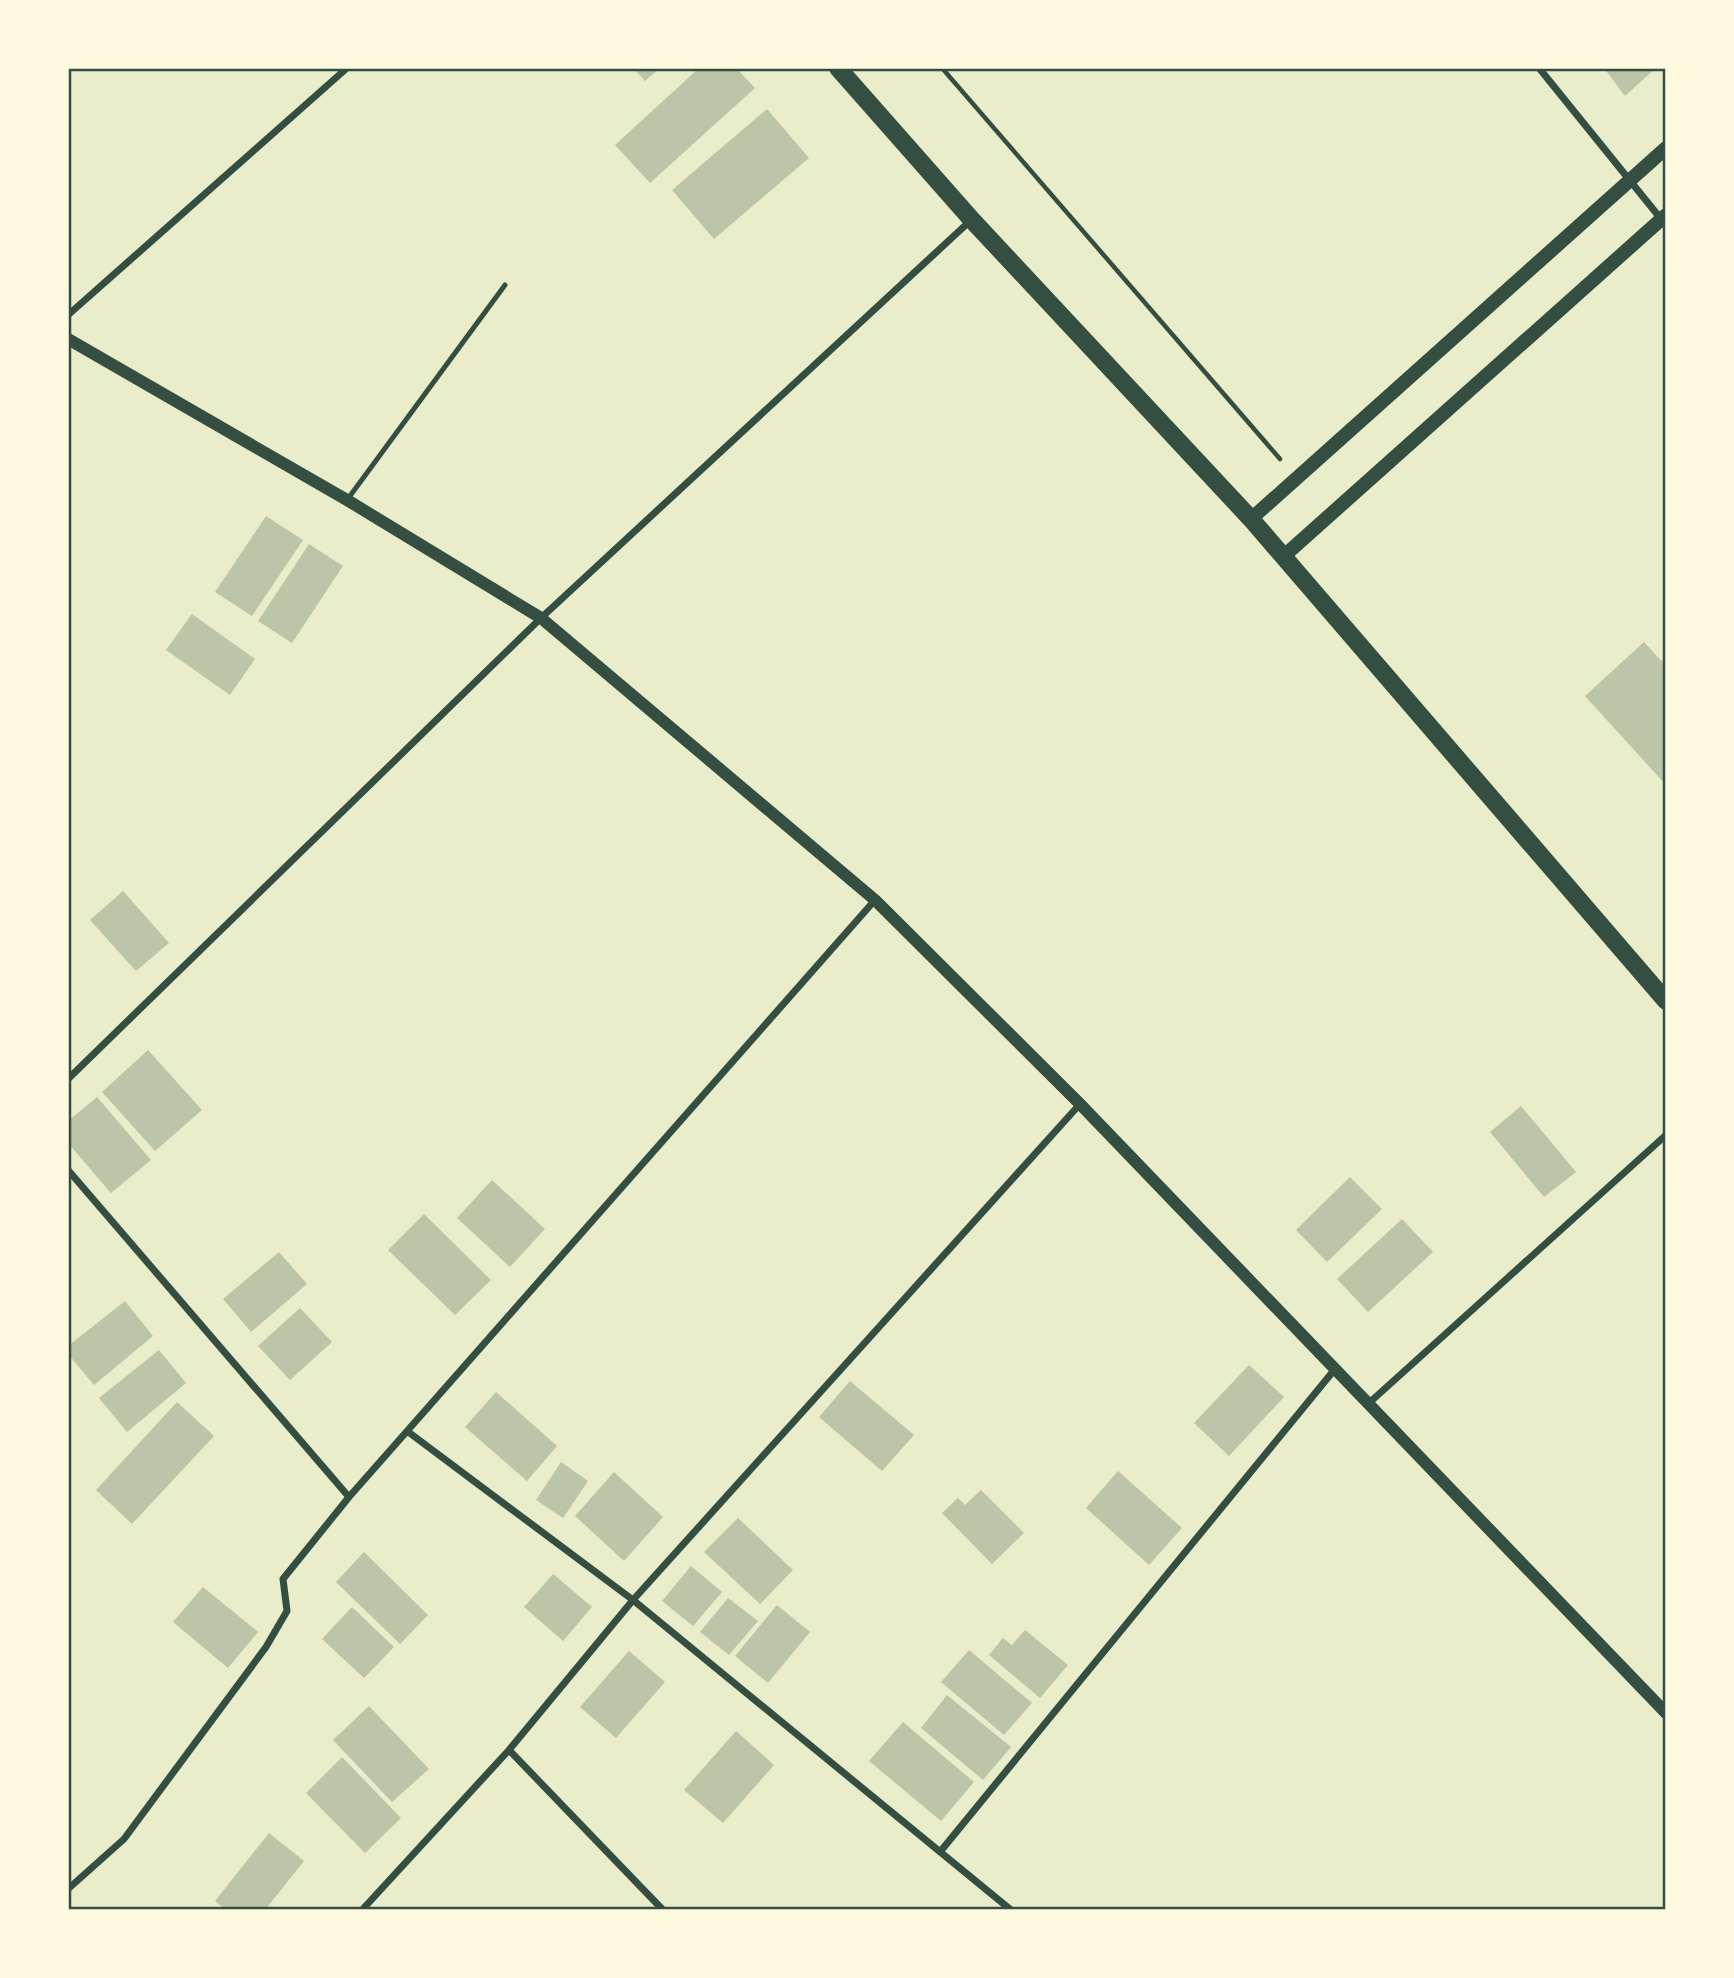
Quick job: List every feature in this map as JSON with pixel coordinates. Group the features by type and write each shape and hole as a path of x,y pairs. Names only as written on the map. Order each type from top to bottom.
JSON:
{"main road":[{"path":"838,68 972,220 1284,556 1666,1001"},
{"path":"1251,519 1666,148"},
{"path":"1284,556 1663,217"}],"street":[{"path":"68,315 347,68"},
{"path":"1539,68 1663,217"},
{"path":"68,1079 541,618 972,220"},
{"path":"68,339 347,500 541,618 875,900 1080,1104 1666,1713"},
{"path":"68,1889 124,1839 266,1647 287,1611 284,1579 349,1497 875,900"},
{"path":"362,1910 509,1750 633,1600 1080,1104"},
{"path":"1369,1403 1666,1135"},
{"path":"68,1170 349,1497"},
{"path":"940,1852 1335,1369"},
{"path":"407,1431 633,1600 1011,1910"},
{"path":"509,1750 663,1910"}],"lane":[{"path":"347,500 505,285"}],"path":[{"path":"942,68 1297,479"}],"building":[{"path":"633,68 660,68 645,81"},
{"path":"699,68 736,68 755,88 650,183 615,145"},
{"path":"1604,68 1656,68 1625,96"},
{"path":"767,109 809,158 714,239 672,190"},
{"path":"266,516 303,540 252,616 215,592"},
{"path":"309,544 343,566 292,643 258,621"},
{"path":"192,614 255,659 230,695 166,650"},
{"path":"1644,642 1666,666 1666,785 1585,696"},
{"path":"123,891 169,943 136,971 90,920"},
{"path":"148,1050 202,1110 155,1151 102,1092"},
{"path":"97,1097 151,1160 111,1193 68,1143 68,1121"},
{"path":"1521,1106 1576,1172 1544,1197 1490,1132"},
{"path":"1350,1177 1382,1209 1327,1262 1296,1230"},
{"path":"492,1180 545,1229 510,1267 457,1218"},
{"path":"424,1214 491,1280 455,1315 388,1250"},
{"path":"1402,1219 1433,1252 1368,1312 1337,1279"},
{"path":"279,1252 307,1284 251,1332 223,1299"},
{"path":"125,1301 153,1336 94,1385 68,1354 68,1346"},
{"path":"300,1308 332,1342 290,1380 258,1346"},
{"path":"159,1350 186,1383 127,1432 99,1398"},
{"path":"1249,1365 1284,1397 1229,1456 1194,1423"},
{"path":"850,1381 914,1435 882,1471 819,1417"},
{"path":"496,1392 557,1446 527,1481 465,1427"},
{"path":"177,1402 214,1436 132,1524 96,1490"},
{"path":"561,1462 588,1481 563,1518 536,1500"},
{"path":"1118,1471 1182,1528 1149,1565 1086,1508"},
{"path":"614,1472 663,1517 624,1561 575,1516"},
{"path":"981,1490 1024,1533 992,1564 942,1513 958,1498 965,1505"},
{"path":"738,1518 793,1570 760,1604 704,1552"},
{"path":"364,1552 428,1615 400,1644 336,1582"},
{"path":"691,1566 722,1592 693,1626 662,1601"},
{"path":"553,1574 592,1607 563,1641 524,1607"},
{"path":"203,1587 258,1632 228,1668 173,1622"},
{"path":"728,1598 758,1621 729,1655 700,1632"},
{"path":"777,1605 810,1632 768,1683 735,1656"},
{"path":"352,1607 394,1647 364,1678 322,1639"},
{"path":"1025,1630 1068,1665 1040,1698 989,1655 1003,1638 1012,1645"},
{"path":"969,1650 1032,1703 1004,1735 941,1682"},
{"path":"629,1651 665,1682 616,1738 580,1707"},
{"path":"947,1695 1011,1747 983,1780 921,1728"},
{"path":"369,1706 429,1769 392,1802 333,1740"},
{"path":"903,1722 974,1782 941,1821 869,1761"},
{"path":"736,1731 774,1765 723,1823 684,1790"},
{"path":"342,1757 401,1818 365,1853 306,1793"},
{"path":"269,1833 304,1861 265,1910 226,1910 215,1901"}]}
